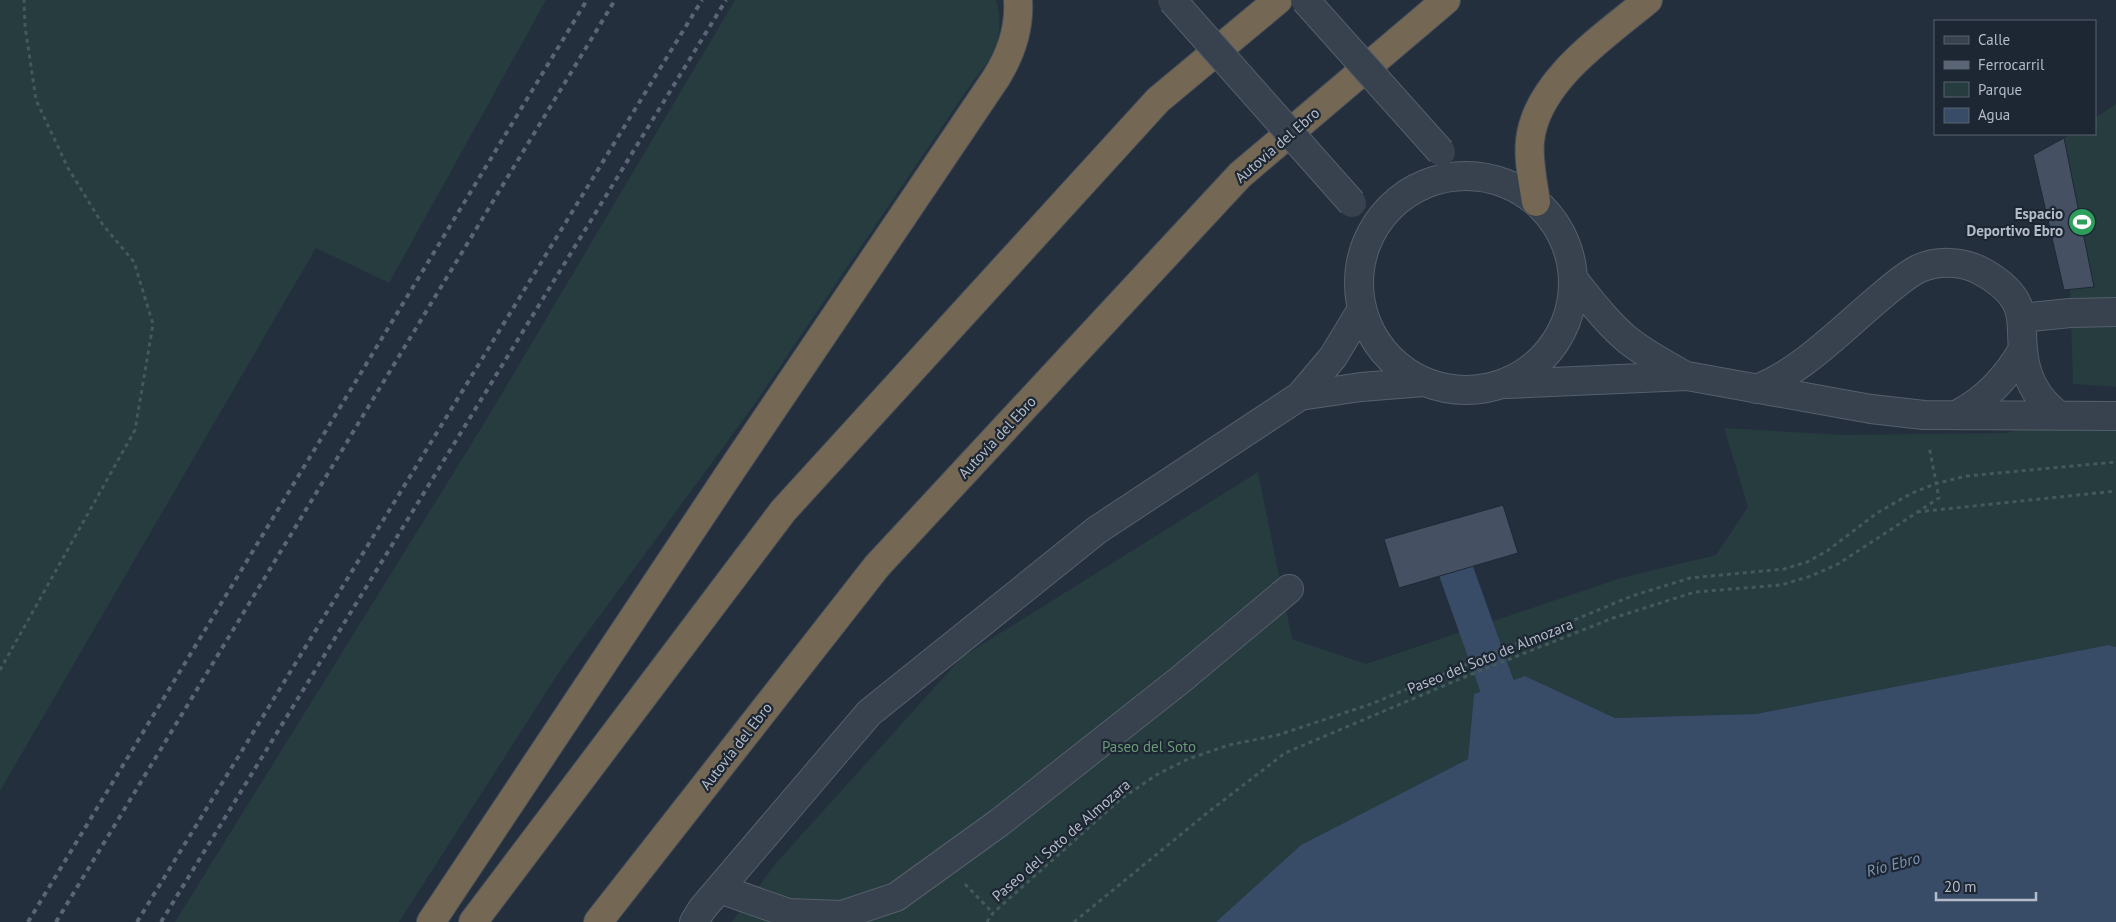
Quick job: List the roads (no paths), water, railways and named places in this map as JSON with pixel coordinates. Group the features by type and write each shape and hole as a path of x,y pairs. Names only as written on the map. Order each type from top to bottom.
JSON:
{"highway":[{"path":"431,922 730,471 996,78 1013,46 1017,27 1018,0"},
{"path":"473,922 783,511 1158,100 1278,0"},
{"name":"Autovía del Ebro","path":"598,922 884,559 1240,175 1446,0"},
{"path":"1536,202 1530,160 1530,140 1540,106 1554,85 1586,52 1648,0"}],"street":[{"path":"1172,0 1352,203 1368,240"},
{"path":"1305,0 1441,152 1473,176"},
{"path":"1504,384 1524,374 1542,360 1556,343 1566,323 1572,302 1574,280 1571,258 1563,237 1552,218 1536,202 1517,189 1496,180 1473,176 1444,179 1410,192 1393,205 1379,222 1368,240 1361,263 1359,286 1362,309 1371,332 1385,353 1403,370 1424,382 1456,390 1472,391 1504,384 1687,376 1871,409 1924,415 2116,416"},
{"path":"1756,389 1768,384 1810,355 1900,281 1919,269 1938,263 1957,263 1978,269 1995,279 2016,302 2021,318 2023,349 2028,376 2038,397 2046,406 2060,416"},
{"path":"1574,280 1610,323 1628,340 1649,355 1687,376"},
{"path":"694,922 869,713 1097,530 1300,396 1334,358 1362,309"},
{"path":"2021,318 2070,313 2116,312"},
{"path":"1960,414 1989,394 2010,371 2023,349"},
{"path":"1300,396 1361,387 1424,382"},
{"path":"720,889 788,912 842,915 896,897 1040,792 1180,680 1289,589"}],"water":[{"name":"Río Ebro","path":"2108,645 2116,647 2116,922 1216,922 1301,845 1468,759 1474,694 1525,676 1615,718 1756,714"}],"waterway":[{"path":"1456,571 1497,686"}],"railway":[{"path":"28,922 587,0"},
{"path":"56,922 615,0"},
{"path":"137,922 702,0"},
{"path":"161,922 726,0"}],"place":[{"name":"Espacio Deportivo Ebro","path":"2082,222"}],"park label":[{"name":"Paseo del Soto","path":"1149,746"}]}
